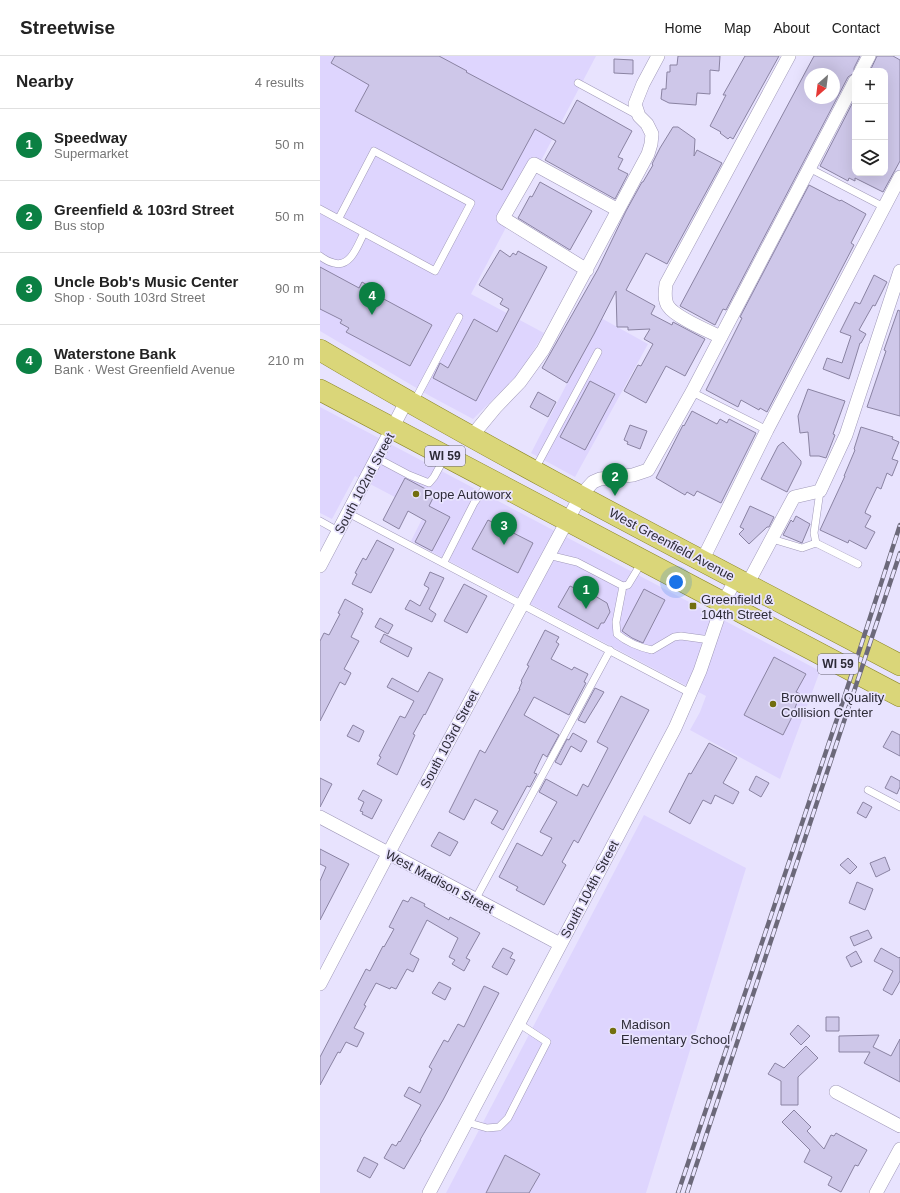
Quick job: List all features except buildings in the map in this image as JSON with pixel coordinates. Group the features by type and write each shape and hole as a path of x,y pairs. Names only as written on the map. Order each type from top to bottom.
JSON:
{"main road":[{"name":"West Greenfield Avenue","path":"320,350 534,471 900,665"},
{"path":"320,364 338,370 356,371"},
{"name":"WI 59","path":"320,390 900,696"}],"street":[{"path":"471,436 520,382 543,350 648,154 652,134 647,124 639,116 635,104 643,84 658,56"},
{"path":"721,337 675,313 668,306 664,296 666,284 789,56"},
{"path":"863,68 869,56"},
{"name":"South 103rd Street","path":"320,984 388,853 581,495 593,482 600,479 633,475 648,470 692,392 852,87"},
{"path":"587,270 502,218 534,164 618,210"},
{"path":"702,561 767,430 900,177"},
{"path":"820,491 846,435 900,271"},
{"name":"South 102nd Street","path":"320,566 393,428 410,402"},
{"name":"South 104th Street","path":"429,1193 675,728 700,671 724,603 742,582 772,539 794,497 820,491"},
{"name":"West Madison Street","path":"320,817 560,944"},
{"path":"836,1092 900,1126"},
{"path":"876,1193 900,1149"}],"lane":[{"path":"578,84 639,116"},
{"path":"320,209 435,271 471,203 374,151 339,218"},
{"path":"809,168 884,207"},
{"path":"320,256 334,264 343,264 350,259 364,233"},
{"path":"410,402 459,317"},
{"path":"534,471 598,352"},
{"path":"692,392 767,430"},
{"path":"377,458 409,475 429,482 434,477 446,456"},
{"path":"444,562 474,503 491,480"},
{"path":"816,543 814,533 820,491"},
{"path":"348,513 444,562 690,693"},
{"path":"320,521 338,531"},
{"path":"772,539 802,548 816,543 858,564"},
{"path":"548,555 577,562 623,586 628,585 643,561"},
{"path":"623,586 616,622 618,634 625,640 638,647 652,650 674,637 681,636 710,640"},
{"path":"475,900 610,650"},
{"path":"868,790 900,807"},
{"path":"466,1122 487,1128 499,1127 508,1118 547,1042 518,1023"}],"shaded area":[{"path":"320,56 596,56 471,294 544,333 520,373 473,419 430,396 320,331"},
{"path":"601,318 648,344 575,477 531,453"},
{"path":"320,407 820,671 780,779 690,730 700,712 706,696 411,541 425,513 355,476 332,519 320,513"},
{"name":"Madison Elementary School","path":"644,815 746,868 646,1193 446,1193"}],"railway":[{"path":"678,1193 845,695 900,525"},
{"path":"687,1193 900,553"}],"place":[{"name":"Waterstone Bank","path":"372,315"},
{"name":"Pope Autoworx","path":"416,494"},
{"name":"Greenfield & 103rd Street","path":"615,496"},
{"name":"Uncle Bob's Music Center","path":"504,545"},
{"name":"Greenfield & 104th Street","path":"693,606"},
{"name":"Speedway","path":"586,609"},
{"name":"Brownwell Quality Collision Center","path":"773,704"},
{"name":"Madison Elementary School","path":"613,1031"}]}
